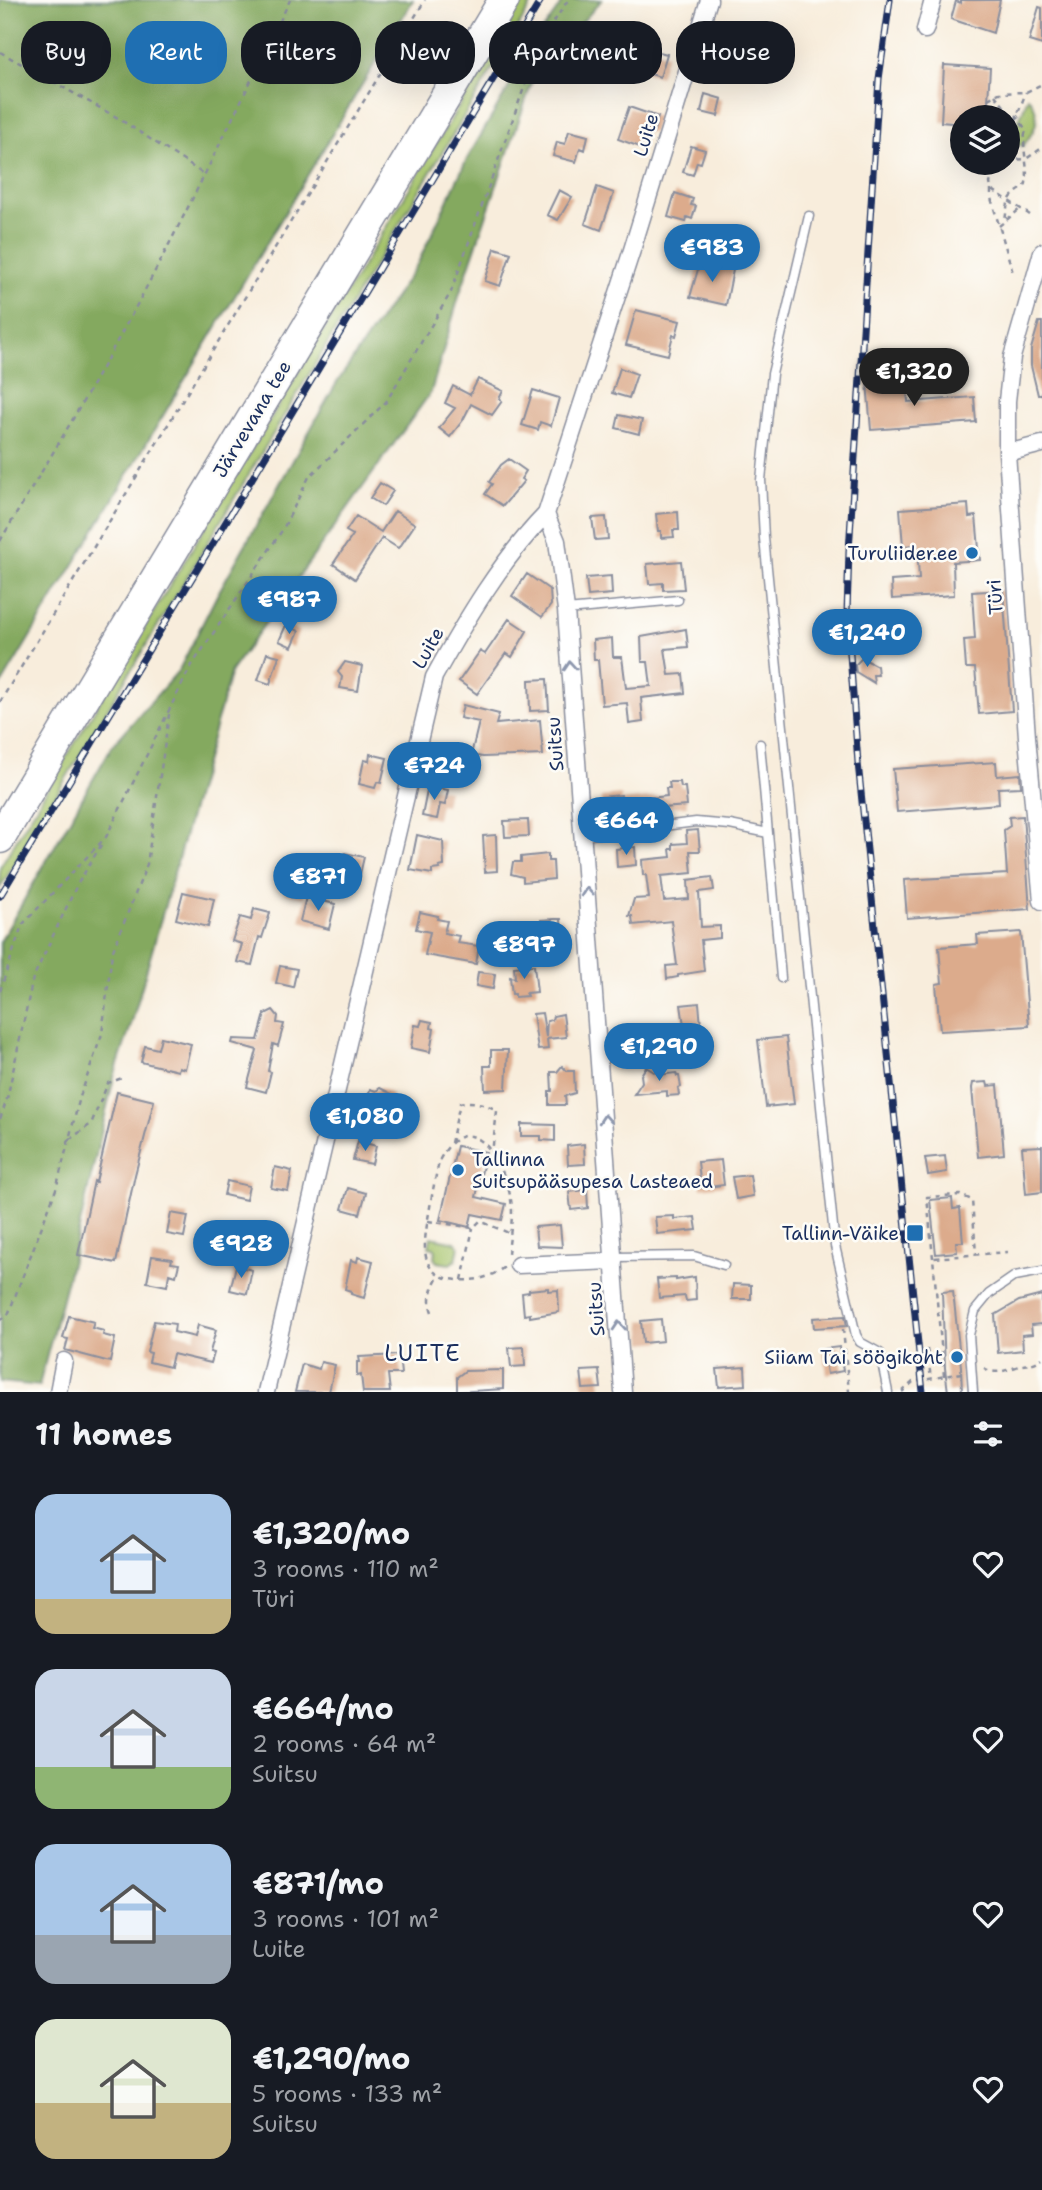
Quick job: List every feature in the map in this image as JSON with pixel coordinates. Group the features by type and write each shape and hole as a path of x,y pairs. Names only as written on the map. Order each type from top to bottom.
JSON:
{"highway":[{"name":"Järvevana tee","path":"0,799 482,0"},
{"name":"Järvevana tee","path":"0,838 504,0"}],"street":[{"name":"Luite","path":"266,1392 434,677 485,593 526,534 546,514 632,250 709,0"},
{"path":"925,30 933,0"},
{"name":"Türi","path":"1042,252 1012,357 1007,401 1007,453 1027,737 1042,901"},
{"path":"1007,453 1042,444"},
{"name":"Suitsu","path":"546,514 557,541 566,610 623,1392"},
{"path":"513,1265 614,1259"},
{"path":"58,1392 64,1361"}],"lane":[{"path":"809,216 772,374 761,480 775,662 835,1246 851,1318 860,1342 880,1353 888,1392"},
{"path":"566,610 678,600"},
{"path":"760,744 781,978"},
{"path":"582,836 696,822 730,825 768,833"},
{"path":"614,1259 694,1256 723,1265"},
{"path":"973,1392 969,1335 975,1311 989,1294 1015,1276 1042,1271"}],"path":[{"path":"0,541 106,362 205,175 290,0"},
{"path":"0,702 425,0"},
{"path":"0,1119 7,1100 33,978 77,885 106,837 190,668 283,529 309,477 386,402 450,292 540,43 568,0"},
{"path":"0,52 118,118 205,175"},
{"path":"988,99 995,95 1026,92 1042,83"},
{"path":"1020,108 1026,92"},
{"path":"995,95 1003,105"},
{"path":"1005,221 1008,200 1012,194 1025,187 1029,174 1022,142 1026,130 1020,121"},
{"path":"1020,159 1026,159 1042,148"},
{"path":"994,175 990,183 991,198 1013,273"},
{"path":"991,189 1030,215"},
{"path":"999,226 1020,209"},
{"path":"0,1320 8,1315 56,1189 80,1097 102,1034 112,953 147,864 171,702"},
{"path":"0,991 22,925 106,837"},
{"path":"69,1140 91,1124 108,1083 125,1077"},
{"path":"451,1144 466,1136 475,1136 484,1141 492,1153 511,1202 513,1265 485,1278 449,1279 429,1266 425,1257 424,1237 440,1159 451,1144 460,1103 465,1101 497,1111 492,1153"},
{"path":"944,1376 927,1197 960,1195 972,1200 976,1254"},
{"path":"428,1221 473,1228"},
{"path":"462,1280 473,1228 480,1221 510,1234"},
{"path":"933,1258 1008,1252"},
{"path":"432,1312 430,1301 433,1285 439,1275"},
{"path":"849,1392 842,1337 843,1328 851,1318"},
{"path":"927,1349 930,1378"},
{"path":"984,1368 996,1373 1016,1366 1035,1364 1042,1359"},
{"path":"902,1392 913,1382 964,1372"}],"green space":[{"path":"0,0 413,0 400,21 375,21 375,63 0,687"},
{"path":"523,0 534,0 521,21 510,21"},
{"path":"564,0 602,0 583,21 549,21"},
{"path":"489,56 489,75 0,888 0,867 472,84 475,84"},
{"path":"511,84 531,84 460,293 431,392 231,671 114,1077 71,1264 39,1386 0,1382 0,942 112,746 179,670 217,595 336,384 418,263 467,159"},
{"path":"1028,97 1037,115 1035,127 1023,146 1020,145 1020,117"},
{"path":"431,1237 455,1242 459,1247 456,1260 450,1264 437,1262 434,1258 436,1251 429,1247"}],"building":[{"path":"961,0 1000,0 993,33 951,19 956,1 961,3"},
{"path":"1039,7 1042,8 1042,45 1029,41"},
{"path":"662,53 667,54 662,70"},
{"path":"944,65 990,68 988,105 950,105 950,123 941,122"},
{"path":"705,94 722,99 718,116 701,112"},
{"path":"629,107 658,117 653,133 646,131 640,147 618,139"},
{"path":"569,131 588,136 585,150 580,148 576,162 553,156 557,142 565,144"},
{"path":"691,146 705,150 693,175 683,172"},
{"path":"597,187 614,193 601,230 585,224"},
{"path":"559,190 572,197 558,220 547,215"},
{"path":"675,193 693,199 691,205 696,206 692,219 687,217 686,222 668,217"},
{"path":"495,248 511,253 500,286 485,281"},
{"path":"707,264 733,270 726,305 690,297 699,266 706,268"},
{"path":"636,310 680,321 668,355 626,345"},
{"path":"1039,322 1042,322 1042,395 1038,395 1031,366 1031,349"},
{"path":"620,368 637,374 629,398 612,393"},
{"path":"478,379 503,391 499,399 502,401 492,415 471,404 450,437 439,428 455,408 445,403 453,386 470,395"},
{"path":"906,379 908,402 974,397 976,422 871,430 867,382"},
{"path":"533,390 559,398 551,426 540,422 538,430 522,425"},
{"path":"619,415 642,420 639,434 616,428"},
{"path":"509,459 526,471 521,479 524,481 503,506 485,494 492,484 489,482"},
{"path":"380,483 393,491 383,506 370,498"},
{"path":"968,504 969,517 976,516 980,560 953,562 954,595 892,599 891,581 919,579 917,545 903,546 900,509"},
{"path":"395,511 415,524 398,548 382,538 355,579 333,564 353,535 346,531 356,516 381,532"},
{"path":"678,512 679,530 673,530 674,537 661,538 656,514"},
{"path":"606,517 608,539 595,540 592,518"},
{"path":"681,561 684,589 663,590 663,583 649,584 647,564"},
{"path":"527,574 550,590 551,605 542,617 512,596"},
{"path":"611,576 612,594 588,596 586,578"},
{"path":"1003,590 1012,711 979,714 975,668 966,668 964,640 975,639 972,592"},
{"path":"509,619 527,631 512,657 506,653 477,694 459,681 480,651 485,654"},
{"path":"286,625 299,631 292,647 279,641"},
{"path":"686,629 688,647 665,649 669,675 683,674 685,693 641,698 643,722 629,724 627,703 602,705 598,660 594,660 593,640 612,638 613,657 622,657 626,688 651,686 648,662 642,662 641,637"},
{"path":"267,653 279,656 270,684 258,680"},
{"path":"862,658 877,666 878,675 873,675 874,683 856,672 855,665"},
{"path":"345,662 362,666 358,691 340,688 342,677 338,672"},
{"path":"547,679 549,710 530,711 529,680"},
{"path":"463,705 499,714 496,724 540,720 543,755 471,755 479,722 460,718"},
{"path":"370,754 387,758 381,783 377,782 375,788 359,784 364,760 369,761"},
{"path":"996,762 997,776 1020,774 1021,787 998,788 999,804 897,812 893,769"},
{"path":"669,782 680,782 681,787 685,787 687,806 662,808 640,814 615,812 616,815 602,815 601,797 621,795 622,801 667,796 666,788 670,788"},
{"path":"428,786 448,790 445,805 440,804 437,819 422,816"},
{"path":"1023,816 1030,909 907,918 904,880 1007,874 1004,830 1010,826 1009,817"},
{"path":"528,820 529,836 505,837 504,821"},
{"path":"698,830 700,851 690,851 692,873 661,876 664,901 689,899 688,880 712,877 714,890 699,892 701,927 720,926 720,938 701,940 704,971 667,979 666,966 677,965 671,921 633,925 632,916 629,916 634,899 649,898 642,860 671,857 670,849 673,849 673,844 687,843 686,831"},
{"path":"417,835 443,841 444,866 432,870 432,874 410,870"},
{"path":"496,835 497,871 485,872 483,836"},
{"path":"635,847 636,865 617,867 616,849"},
{"path":"345,853 364,857 358,883 339,879 341,871 338,870"},
{"path":"548,854 548,861 553,861 554,879 523,882 523,877 511,874 513,862 521,862 521,857"},
{"path":"285,876 308,882 304,898 285,893 286,888 282,887"},
{"path":"183,892 214,899 208,927 176,919"},
{"path":"306,897 335,904 329,929 300,921"},
{"path":"254,909 270,913 262,938 259,937 252,965 237,962 242,944 232,941 240,917 251,920"},
{"path":"420,912 447,921 444,933 459,936 457,943 479,946 476,964 425,955 430,932 416,929"},
{"path":"561,919 562,937 550,938 551,949 538,950 536,925 541,925 541,920"},
{"path":"1021,932 1029,1026 940,1031 936,984 942,983 939,947 978,944 977,935"},
{"path":"534,965 537,992 515,997 515,994 512,994 510,977 515,978 514,967"},
{"path":"280,966 297,969 293,987 276,983"},
{"path":"478,972 495,974 493,989 476,986"},
{"path":"699,1003 701,1026 700,1034 694,1035 695,1043 654,1045 653,1029 684,1025 681,1005"},
{"path":"273,1010 278,1016 277,1023 284,1024 278,1046 273,1044 266,1092 247,1087 257,1050 232,1043 233,1039 258,1040 265,1014"},
{"path":"542,1013 546,1037 547,1021 552,1020 553,1016 563,1014 566,1037 547,1039 548,1049 538,1050 533,1014"},
{"path":"422,1020 432,1022 431,1028 434,1029 430,1052 411,1048 415,1025 420,1026"},
{"path":"161,1037 191,1044 185,1069 179,1067 178,1071 141,1062 145,1046 158,1049"},
{"path":"786,1037 794,1104 766,1107 758,1040"},
{"path":"491,1050 508,1050 506,1089 485,1090 484,1066 491,1066"},
{"path":"562,1066 567,1071 574,1071 575,1093 565,1096 566,1105 549,1105 549,1091 552,1091 551,1072 557,1072"},
{"path":"646,1067 654,1072 659,1071 659,1075 676,1073 681,1087 678,1088 679,1095 667,1096 667,1091 634,1094 642,1082 641,1075"},
{"path":"987,1082 988,1086 998,1085 1004,1154 978,1157 972,1088 973,1083"},
{"path":"380,1088 392,1094 385,1126 373,1123 375,1113 365,1111 370,1089 376,1091"},
{"path":"117,1092 154,1101 116,1263 78,1255"},
{"path":"521,1124 555,1125 555,1141 541,1140 541,1136 521,1136"},
{"path":"358,1141 376,1146 372,1164 353,1160"},
{"path":"584,1144 585,1164 568,1165 567,1146"},
{"path":"457,1146 486,1152 476,1197 506,1204 502,1220 472,1214 469,1227 440,1220"},
{"path":"1042,1146 1042,1192 1026,1194 1022,1147"},
{"path":"945,1156 947,1172 928,1175 925,1158"},
{"path":"721,1160 724,1185 701,1188 698,1162"},
{"path":"275,1167 292,1171 288,1191 271,1188"},
{"path":"750,1175 753,1196 736,1199 732,1177"},
{"path":"227,1181 249,1186 246,1200 224,1195"},
{"path":"348,1188 366,1193 360,1214 342,1209"},
{"path":"587,1190 588,1208 571,1210 569,1192"},
{"path":"952,1198 953,1209 960,1208 963,1242 956,1242 957,1252 936,1254 930,1200"},
{"path":"171,1213 188,1216 184,1237 167,1234"},
{"path":"674,1216 674,1219 695,1217 697,1230 657,1234 655,1217"},
{"path":"560,1225 562,1247 537,1246 535,1227"},
{"path":"152,1256 172,1259 171,1263 179,1264 176,1276 169,1274 167,1286 147,1282"},
{"path":"358,1257 373,1261 364,1298 345,1289 351,1260 357,1262"},
{"path":"236,1266 252,1270 247,1294 230,1290"},
{"path":"695,1277 696,1300 686,1301 685,1296 659,1298 657,1279"},
{"path":"733,1284 751,1285 751,1299 732,1299"},
{"path":"548,1288 548,1291 558,1290 559,1312 530,1317 530,1314 524,1315 522,1293"},
{"path":"953,1291 962,1392 948,1392 945,1368 942,1292"},
{"path":"1042,1295 1042,1324 1031,1325 1032,1334 1022,1335 1023,1350 998,1353 995,1315 1019,1301"},
{"path":"69,1316 94,1322 92,1328 115,1338 110,1362 65,1350 68,1339 63,1338"},
{"path":"845,1316 847,1326 814,1328 813,1318"},
{"path":"661,1319 663,1341 643,1343 641,1321"},
{"path":"154,1321 175,1324 174,1332 195,1337 198,1325 216,1330 210,1352 214,1353 211,1363 173,1354 170,1367 149,1362 151,1353 147,1352"},
{"path":"524,1347 525,1366 511,1367 509,1348"},
{"path":"839,1347 843,1371 827,1374 823,1349"},
{"path":"399,1355 401,1374 388,1374 390,1392 363,1392 361,1375 357,1376 359,1357"},
{"path":"321,1362 335,1365 329,1392 295,1392 302,1364 319,1369"},
{"path":"745,1367 746,1385 719,1387 717,1369"},
{"path":"503,1370 503,1389 457,1392 457,1377 465,1371"},
{"path":"599,1370 601,1388 583,1389 581,1371"}],"railway":[{"path":"0,896 541,0"},
{"path":"890,0 879,79 847,613 858,763 923,1392"}],"place":[{"name":"Turuliider.ee","path":"972,553"},
{"name":"Tallinna Suitsupääsupesa Lasteaed","path":"458,1170"},
{"name":"Tallinn-Väike","path":"915,1233"},
{"name":"Siiam Tai söögikoht","path":"957,1357"}],"district":[{"name":"LUITE","path":"423,1353"}]}
